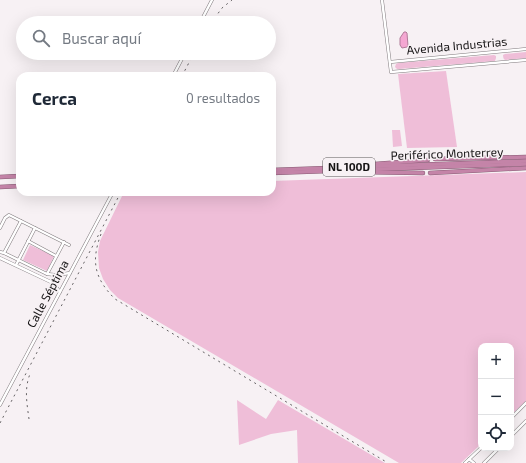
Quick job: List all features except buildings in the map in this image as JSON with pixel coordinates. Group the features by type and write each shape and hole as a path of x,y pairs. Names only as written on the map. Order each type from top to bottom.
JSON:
{"highway":[{"path":"435,160 526,157"},
{"path":"350,169 365,164 428,160"},
{"name":"Periférico Monterrey","path":"276,173 526,161"},
{"name":"Periférico Monterrey","path":"276,170 526,164"},
{"path":"430,172 526,168"},
{"path":"350,169 369,173 423,173"},
{"path":"0,177 16,176"},
{"path":"0,187 16,186"}],"street":[{"path":"204,16 212,0"},
{"path":"382,0 390,62"},
{"name":"Avenida Industrias","path":"526,49 390,62 391,72 526,60"},
{"path":"175,72 181,60"},
{"name":"Calle Séptima","path":"0,405 111,196"},
{"path":"0,228 6,216 11,215 69,244"},
{"path":"4,253 21,221"},
{"path":"16,264 35,228"},
{"path":"28,241 56,256"},
{"path":"47,274 64,242"},
{"path":"0,252 47,274 56,276 70,273"},
{"path":"0,258 16,264 53,283 60,292"},
{"path":"53,283 56,276"},
{"path":"514,415 526,403"},
{"path":"514,433 526,421"},
{"path":"465,463 478,451"},
{"path":"484,463 496,451"},
{"path":"469,459 474,463"}],"shaded area":[{"path":"404,32 407,33 408,46 402,48 400,45 400,38"},
{"path":"526,52 526,58 506,60 503,57 505,54"},
{"path":"496,56 495,61 399,69 395,67 398,63"},
{"path":"446,71 457,147 407,148 398,74"},
{"path":"392,130 400,130 402,146 393,147"},
{"path":"526,172 526,401 514,412 514,343 478,343 478,447 461,463 399,463 118,298 110,290 103,279 99,268 98,252 100,241 122,196 276,196 276,181"},
{"path":"30,245 54,256 47,271 23,260"},
{"path":"237,400 266,419 278,400 385,463 298,463 297,430 271,434 239,445"}],"railway":[{"path":"216,16 222,8 232,0"},
{"path":"184,72 190,60"},
{"path":"0,423 119,196"},
{"path":"101,234 96,253 96,269 103,284 115,299 388,463"},
{"path":"29,419 27,385 30,374"}]}
